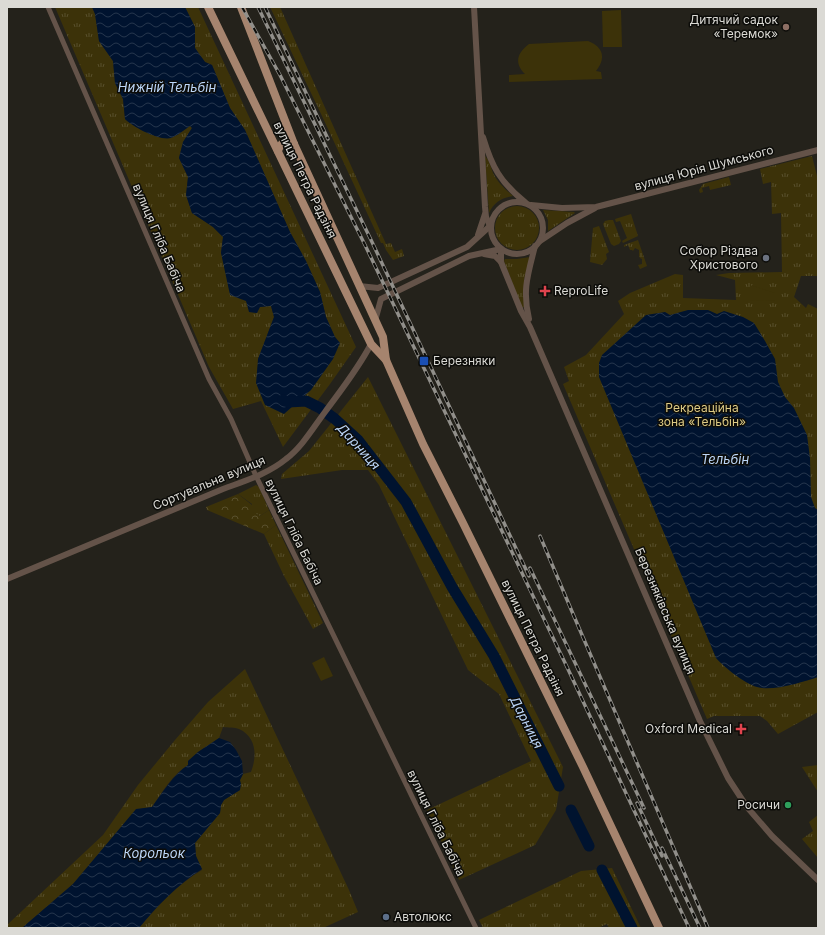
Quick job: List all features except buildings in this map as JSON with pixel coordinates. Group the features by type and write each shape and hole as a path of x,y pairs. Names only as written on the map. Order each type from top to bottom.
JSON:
{"main road":[{"name":"вулиця Петра Радзіня","path":"208,7 371,344 386,360"},
{"name":"вулиця Петра Радзіня","path":"242,7 294,144 383,338 386,360 423,444 580,760 659,928"},
{"path":"278,151 280,145 283,143 286,142 294,144"}],"street":[{"name":"вулиця Гліба Бабіча","path":"48,7 209,379 231,418 256,476 476,928"},
{"path":"474,7 480,126 486,212 493,239 500,249 511,254 528,252 537,244 543,230 539,213 508,187 499,174 489,153 480,126"},
{"name":"вулиця Юрія Шумського","path":"528,204 562,208 596,207 818,150"},
{"path":"360,286 378,288 463,249 490,226 494,214 503,205 515,201 528,204"},
{"name":"вулиця Юрія Шумського","path":"537,244 567,223 596,207"},
{"path":"474,241 480,231 486,212"},
{"name":"Березняківська вулиця","path":"530,327 526,306 526,282 528,269 537,244"},
{"path":"375,321 381,299 467,257 500,249"},
{"name":"Березняківська вулиця","path":"500,249 501,262 522,311 700,721 723,769 747,807 772,836 818,880"},
{"path":"476,254 492,256 501,262"},
{"name":"Сортувальна вулиця","path":"7,579 256,476 286,460 297,449 340,392 371,344"}],"green space":[{"path":"55,7 92,7 95,14 99,41 113,61 115,83 123,99 125,119 134,126 154,135 166,138 178,134 190,126 192,128 183,142 179,158 188,177 186,195 192,213 213,227 223,237 221,253 246,301 260,307 271,306 274,317 258,359 340,343 335,337 326,317 320,292 306,261 290,232 245,130 230,108 212,65 205,62 195,48 195,27 185,7 198,7 356,347 283,447 261,401 233,409 209,367"},
{"path":"270,7 280,7 386,244 391,243 395,252 402,249 404,256 393,260 383,243 381,243"},
{"path":"621,10 622,47 603,47 602,11"},
{"path":"588,41 597,47 602,54 601,62 596,71 601,72 602,79 509,82 509,75 525,74 519,66 518,58 525,47 529,44"},
{"path":"485,156 497,180 513,196 499,201 493,206 489,213"},
{"name":"Тельбін","path":"812,156 818,180 818,276 801,276 794,297 806,308 808,304 818,309 818,712 778,734 767,721 760,716 714,716 707,719 563,384 569,381 564,367 586,355 624,314 618,301 630,293 675,274 683,275 683,298 736,300 735,280 716,275 729,273 782,272 781,213 772,214 771,182 763,184 760,169"},
{"path":"729,177 731,185 710,190 709,186 702,188 703,192 700,193 699,190 703,184"},
{"path":"517,206 529,210 535,216 539,228 535,240 529,246 517,250 505,246 499,240 495,228 499,216 505,210"},
{"path":"543,210 575,213 548,231 548,220"},
{"path":"631,214 638,236 623,243 622,241 627,238 620,221 616,222 615,219"},
{"path":"613,220 621,241 619,244 614,246 611,244 603,224 605,221"},
{"path":"599,226 609,252 606,254 607,259 602,265 590,262 593,228"},
{"path":"638,240 647,266 640,269 638,265 642,264 642,259 639,256 639,250 635,248 633,251 630,250 628,245 624,247 624,245"},
{"path":"530,257 524,280 524,307 522,308 504,261 505,259"},
{"path":"750,285 775,293 775,301 750,300"},
{"path":"368,377 563,767 556,810 535,845 459,880 427,810 531,761 499,694 468,670 379,485 368,470 342,470 281,479 282,474 309,451"},
{"path":"256,485 259,487 269,510 260,516 252,512 252,504 238,494"},
{"path":"238,494 252,505 253,512 260,516 269,510 276,525 264,534 207,510 206,507"},
{"path":"276,525 323,623 313,629 284,576 264,534"},
{"path":"324,657 333,676 321,681 312,663"},
{"path":"245,669 358,912 323,928 139,928 168,896 202,870 196,856 195,843 220,813 221,805 224,800 240,790 240,780 243,774 251,772 255,754 249,737 237,728 223,727 219,738 198,752 188,761 188,765 177,773 152,807 136,810 73,884 22,928 7,928 7,925 103,835 138,785 175,740 208,702"},
{"path":"818,765 818,792 802,767"},
{"path":"818,815 818,858 802,839 813,831 809,822"},
{"path":"612,868 641,928 609,928 607,924 598,928 483,928 479,920 581,871"}],"water":[{"name":"Нижній Тельбін","path":"92,7 185,7 195,27 195,48 205,62 212,65 230,108 245,130 290,232 306,261 320,292 326,317 335,337 340,343 333,359 311,390 284,414 265,405 256,383 258,359 274,317 271,306 260,307 257,313 249,312 246,301 230,295 221,253 223,237 213,227 192,213 186,195 188,177 179,158 183,142 192,128 190,126 171,138 166,138 146,133 125,119 123,99 115,83 113,61 99,41 95,14"},
{"name":"Тельбін","path":"688,310 708,310 717,314 724,311 743,317 754,323 775,359 778,382 785,397 794,408 807,435 810,458 811,497 815,508 818,510 818,677 788,686 771,688 757,687 741,679 716,658 599,377 599,363 602,355 646,315 665,312 670,315"},
{"name":"Корольок","path":"219,738 230,742 236,750 242,761 243,774 240,780 240,790 224,800 221,805 220,813 195,843 196,856 202,869 168,896 139,928 22,928 73,884 136,809 152,807 173,779 188,765 188,761 198,752"}],"waterway":[{"name":"Дарниця","path":"283,400 288,402 306,401 320,408 335,419 358,440 406,502 452,587 494,656 559,786"},
{"name":"Дарниця","path":"571,810 589,846"},
{"name":"Дарниця","path":"602,870 632,928"}],"railway":[{"path":"242,7 280,75 365,245 567,667 689,928"},
{"path":"258,7 372,242 529,576"},
{"path":"265,7 328,139"},
{"path":"540,536 708,928"},
{"path":"530,568 644,808"},
{"path":"637,803 662,856"},
{"path":"662,848 700,928"}],"place":[{"name":"Дитячий садок «Теремок»","path":"786,27"},
{"name":"Собор Різдва Христового","path":"766,258"},
{"name":"ReproLife","path":"545,291"},
{"name":"Березняки","path":"424,361"},
{"name":"Oxford Medical","path":"741,729"},
{"name":"Росичи","path":"788,805"},
{"name":"Автолюкс","path":"386,917"}],"park label":[{"name":"Рекреаційна зона «Тельбін»","path":"702,415"}]}
